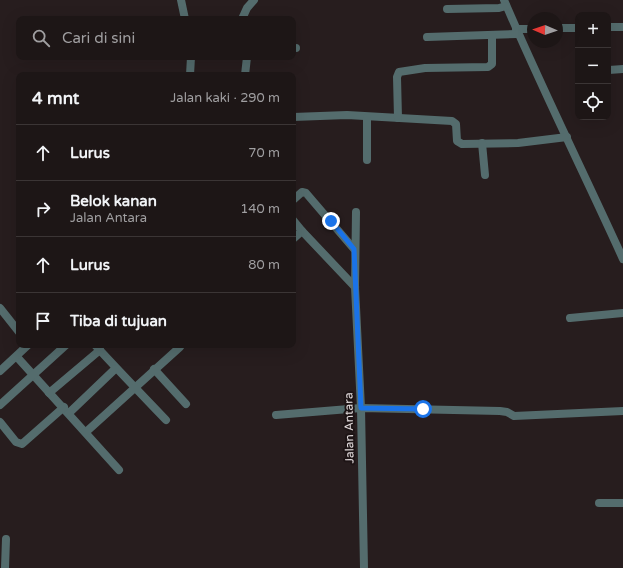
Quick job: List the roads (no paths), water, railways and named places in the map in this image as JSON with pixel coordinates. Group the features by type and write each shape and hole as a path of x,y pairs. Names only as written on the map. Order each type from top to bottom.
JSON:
{"street":[{"path":"181,0 184,16"},
{"path":"243,16 247,8 254,0"},
{"path":"447,9 499,8 505,3 517,32 623,259"},
{"path":"611,27 623,27"},
{"path":"563,28 575,28"},
{"path":"427,37 492,35 527,30"},
{"path":"398,118 397,77 399,72 425,68 488,67 492,64 492,35"},
{"path":"190,72 191,60"},
{"path":"245,72 247,60"},
{"path":"611,70 623,69"},
{"path":"296,117 347,115 367,118 452,121 456,124 457,141 459,143 518,143 567,137"},
{"path":"367,118 367,160"},
{"path":"482,143 485,175"},
{"path":"296,197 302,192 306,193 354,249"},
{"name":"Jalan Antara","path":"356,212 354,249 361,408 364,568"},
{"path":"296,224 355,287"},
{"path":"296,236 302,231"},
{"path":"0,308 16,328"},
{"path":"570,318 623,313"},
{"path":"0,371 25,348"},
{"path":"0,405 63,348"},
{"path":"49,393 97,348 115,369 166,420"},
{"path":"86,432 179,348"},
{"path":"17,357 119,470"},
{"path":"0,422 16,442 22,444 115,369"},
{"path":"154,369 186,404"},
{"path":"276,415 361,408 500,411 507,412 514,416 623,411"},
{"path":"599,503 623,503"},
{"path":"5,568 6,539"}]}
